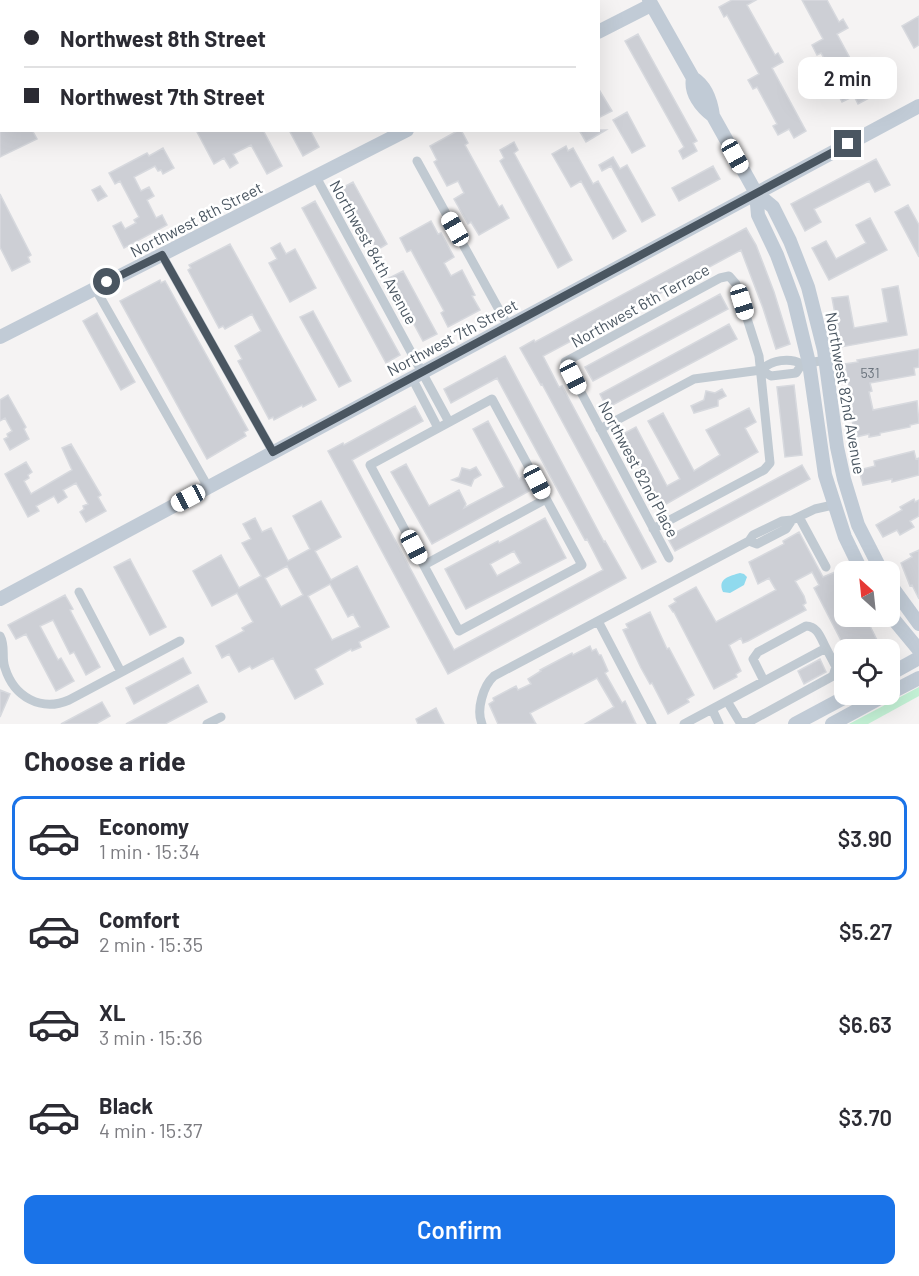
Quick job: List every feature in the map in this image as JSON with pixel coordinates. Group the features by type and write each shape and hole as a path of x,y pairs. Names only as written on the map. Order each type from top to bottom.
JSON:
{"street":[{"path":"600,31 654,2"},
{"name":"Northwest 82nd Avenue","path":"654,2 693,78 700,82 712,104 713,116 756,193 773,207 797,257 813,303 826,360 843,479 858,525 876,561"},
{"name":"Northwest 7th Street","path":"0,599 919,106"},
{"name":"Northwest 8th Street","path":"0,337 403,132"},
{"path":"417,161 508,326"},
{"name":"Northwest 84th Avenue","path":"316,177 417,375"},
{"name":"Northwest 82nd Avenue","path":"756,193 758,215 789,284 802,331 821,457 833,505 857,561"},
{"path":"162,255 273,452"},
{"name":"Northwest 6th Terrace","path":"565,362 720,278 729,276 736,284 759,356 761,370"},
{"path":"95,288 208,487"},
{"path":"600,429 694,379 761,370 769,363 794,360 806,364 826,360"},
{"name":"Northwest 82nd Place","path":"565,362 669,558"},
{"path":"653,529 764,470 770,463 761,370"},
{"path":"417,375 449,422"},
{"path":"417,375 438,428"},
{"path":"492,399 582,565 459,631 370,465 438,428 492,399"},
{"path":"424,565 546,499"},
{"path":"482,724 479,709 490,678 749,542 753,535 815,509 833,505"},
{"path":"795,518 826,567"},
{"path":"79,592 121,672"},
{"path":"900,598 919,624"},
{"path":"598,621 652,724"},
{"path":"727,701 737,719 743,723 833,676 836,667 817,630 806,626 755,655 754,663 764,681"},
{"path":"900,627 919,650"},
{"path":"0,636 4,644 2,668 20,694 34,702 52,705 69,700 180,641"},
{"path":"684,724 704,719 712,709 826,648"},
{"path":"900,668 919,658"},
{"path":"900,688 919,678"},
{"path":"795,724 834,703"},
{"path":"832,724 867,705"},
{"path":"712,709 719,724"},
{"path":"207,724 220,717"}],"green space":[{"path":"919,687 919,696 868,724 849,724 885,705 900,705 900,697"}],"water":[{"path":"740,573 747,577 744,585 730,593 723,592 723,581"}],"building":[{"path":"732,0 756,0 747,5 775,55 778,53 783,62 772,68 806,131 794,138 789,129 778,135 773,126 777,124 757,87 753,89 748,80 759,74 727,15 724,17 719,7"},
{"path":"802,0 827,0 839,22 843,19 848,28 837,34 871,97 858,104 854,96 842,102 837,92 841,90 821,53 817,55 812,45 823,39"},
{"path":"919,16 919,45 914,48 902,26"},
{"path":"638,34 697,141 693,143 697,151 683,159 679,151 684,147 625,41"},
{"path":"600,91 612,111 600,117"},
{"path":"627,112 645,146 632,153 613,120"},
{"path":"606,130 586,142 580,132"},
{"path":"0,132 33,132 37,139 0,157"},
{"path":"197,132 264,132 282,166 267,174 251,145 233,154 238,163 230,168 224,158 214,164"},
{"path":"290,132 311,132 319,147 303,156"},
{"path":"455,132 462,132 468,143 465,145 499,207 502,205 509,218 479,235 471,222 468,224 454,199 464,193 458,181 447,186 434,162 437,160 430,146"},
{"path":"514,142 518,150 514,153 572,260 558,268 500,161 504,158 500,150"},
{"path":"566,146 568,151 573,148 593,184 598,181 626,231 613,239 581,181 571,187 552,154"},
{"path":"163,148 174,168 163,174 155,166 134,177 141,191 149,187 154,196 147,200 156,218 162,215 167,225 124,248 113,226 121,222 125,229 136,223 134,220 139,217 120,181 115,184 109,173 147,153 149,156"},
{"path":"613,157 620,169 627,165 655,215 642,222 611,166 602,171 599,165"},
{"path":"876,159 890,185 875,192 869,181 814,209 821,222 805,231 791,204"},
{"path":"713,166 720,179 679,201 672,188"},
{"path":"353,182 387,244 374,252 340,189"},
{"path":"100,186 107,196 98,201 92,190"},
{"path":"0,194 31,255 28,257 30,262 12,271 0,247"},
{"path":"315,201 400,355 386,363 302,208"},
{"path":"908,205 919,225 919,257 895,212"},
{"path":"870,218 887,250 829,280 812,248 826,241 836,259 866,243 856,225"},
{"path":"431,221 438,234 441,233 454,257 444,263 451,276 462,270 480,310 448,327 441,313 444,311 411,250 407,252 400,238"},
{"path":"746,228 756,245 774,292 790,344 776,349 741,250 543,356 559,387 562,386 656,562 642,569 542,384 520,348"},
{"path":"280,243 286,254 295,249 316,288 290,302 269,263 277,259 271,248"},
{"path":"230,244 316,400 274,420 273,417 269,419 238,361 242,359 235,346 261,331 252,314 225,329 223,326 219,328 188,270 191,268 189,265"},
{"path":"403,271 437,334 423,341 389,278"},
{"path":"160,280 161,283 165,281 248,430 244,432 246,436 207,459 120,301"},
{"path":"898,286 907,335 841,347 832,298 848,296 854,328 888,322 882,289"},
{"path":"720,294 728,309 593,381 585,367"},
{"path":"313,311 351,381 339,387 300,317"},
{"path":"97,313 135,382 121,390 83,321"},
{"path":"729,324 737,339 607,408 600,394"},
{"path":"919,349 919,367 914,368 915,375 870,383 872,391 869,392 873,410 917,401 919,423 880,433 880,435 869,437 869,434 856,437 850,412 852,405 845,364"},
{"path":"505,356 604,542 626,578 448,674 328,451 343,443 344,445 415,406 423,421 352,460 454,650 603,570 497,378 451,403 444,389"},
{"path":"794,385 802,455 785,457 777,387"},
{"path":"722,389 726,396 718,400 718,406 694,413 691,406 704,400 706,391 715,393"},
{"path":"8,395 26,427 24,429 29,439 10,450 4,439 12,431 5,418 0,421 0,400"},
{"path":"749,408 756,422 745,428 758,452 661,507 621,435 636,427 667,486 680,479 648,421 663,413 694,471 720,455 706,430"},
{"path":"488,421 519,479 524,476 531,490 432,544 391,472 406,464 429,506 459,490 466,504 464,508 504,487 473,429"},
{"path":"71,444 101,495 98,497 106,511 86,522 80,512 84,509 83,506 88,504 76,483 63,490 67,497 58,503 54,496 36,506 39,511 28,517 5,474 26,462 32,472 24,481 31,494 72,470 62,448"},
{"path":"914,451 916,459 919,458 919,475 892,482 892,479 863,485 859,470 875,466 874,461"},
{"path":"802,465 810,479 675,551 667,537"},
{"path":"476,467 481,475 474,479 471,486 452,480 459,477 462,468 470,470"},
{"path":"914,499 915,502 919,500 919,516 910,521 914,527 900,535 897,530 883,537 876,525 902,510 900,507"},
{"path":"321,501 341,537 315,551 331,580 357,566 389,627 359,642 361,647 352,651 351,649 315,669 323,684 295,699 273,658 252,669 250,666 239,672 229,654 222,658 216,646 244,631 242,628 253,622 237,593 212,606 193,571 221,555 239,588 261,576 242,543 251,539 243,524 255,518 262,532 271,528 288,561 310,549 293,516","holes":["287,566 303,595 281,607 265,578","330,584 348,617 353,614 360,627 332,640 308,596"]},
{"path":"545,518 566,558 466,609 445,569 498,541 499,543","holes":["514,551 521,563 497,576 490,564"]},
{"path":"799,532 823,577 834,572 834,627 814,588 819,585 812,572 795,581 804,596 806,603 803,605 806,610 748,641 743,643 741,638 729,645 741,671 736,674 737,677 714,689 669,606 676,602 674,599 696,587 716,622 776,590 769,578 758,584 749,562 784,544 783,541"},
{"path":"919,550 919,599 912,585 910,586 901,563 912,557 910,554"},
{"path":"130,559 166,627 150,635 114,567"},
{"path":"65,595 73,609 70,610 100,667 86,675 74,652 70,654 53,620 40,626 58,660 61,658 74,681 56,691 26,634 16,639 8,625"},
{"path":"650,612 667,649 669,648 694,695 687,699 689,702 668,714 652,683 650,684 641,668 623,630 628,628 626,624"},
{"path":"834,627 870,627 876,639 840,639"},
{"path":"590,646 592,651 596,649 601,655 608,671 605,673 622,703 625,701 636,724 585,724 614,707 597,678 530,713 536,724 498,724 489,704 494,701 493,698 516,686 518,690 531,684 528,679 540,670"},
{"path":"183,658 191,673 134,704 126,688"},
{"path":"820,659 826,672 804,684 798,671"},
{"path":"198,685 207,702 165,724 126,724"},
{"path":"0,690 10,694 0,717"},
{"path":"102,702 110,716 96,724 61,724"},
{"path":"436,708 444,724 418,724 416,719"}],"route":[{"path":"107,282 162,255 273,452 848,144"}]}
